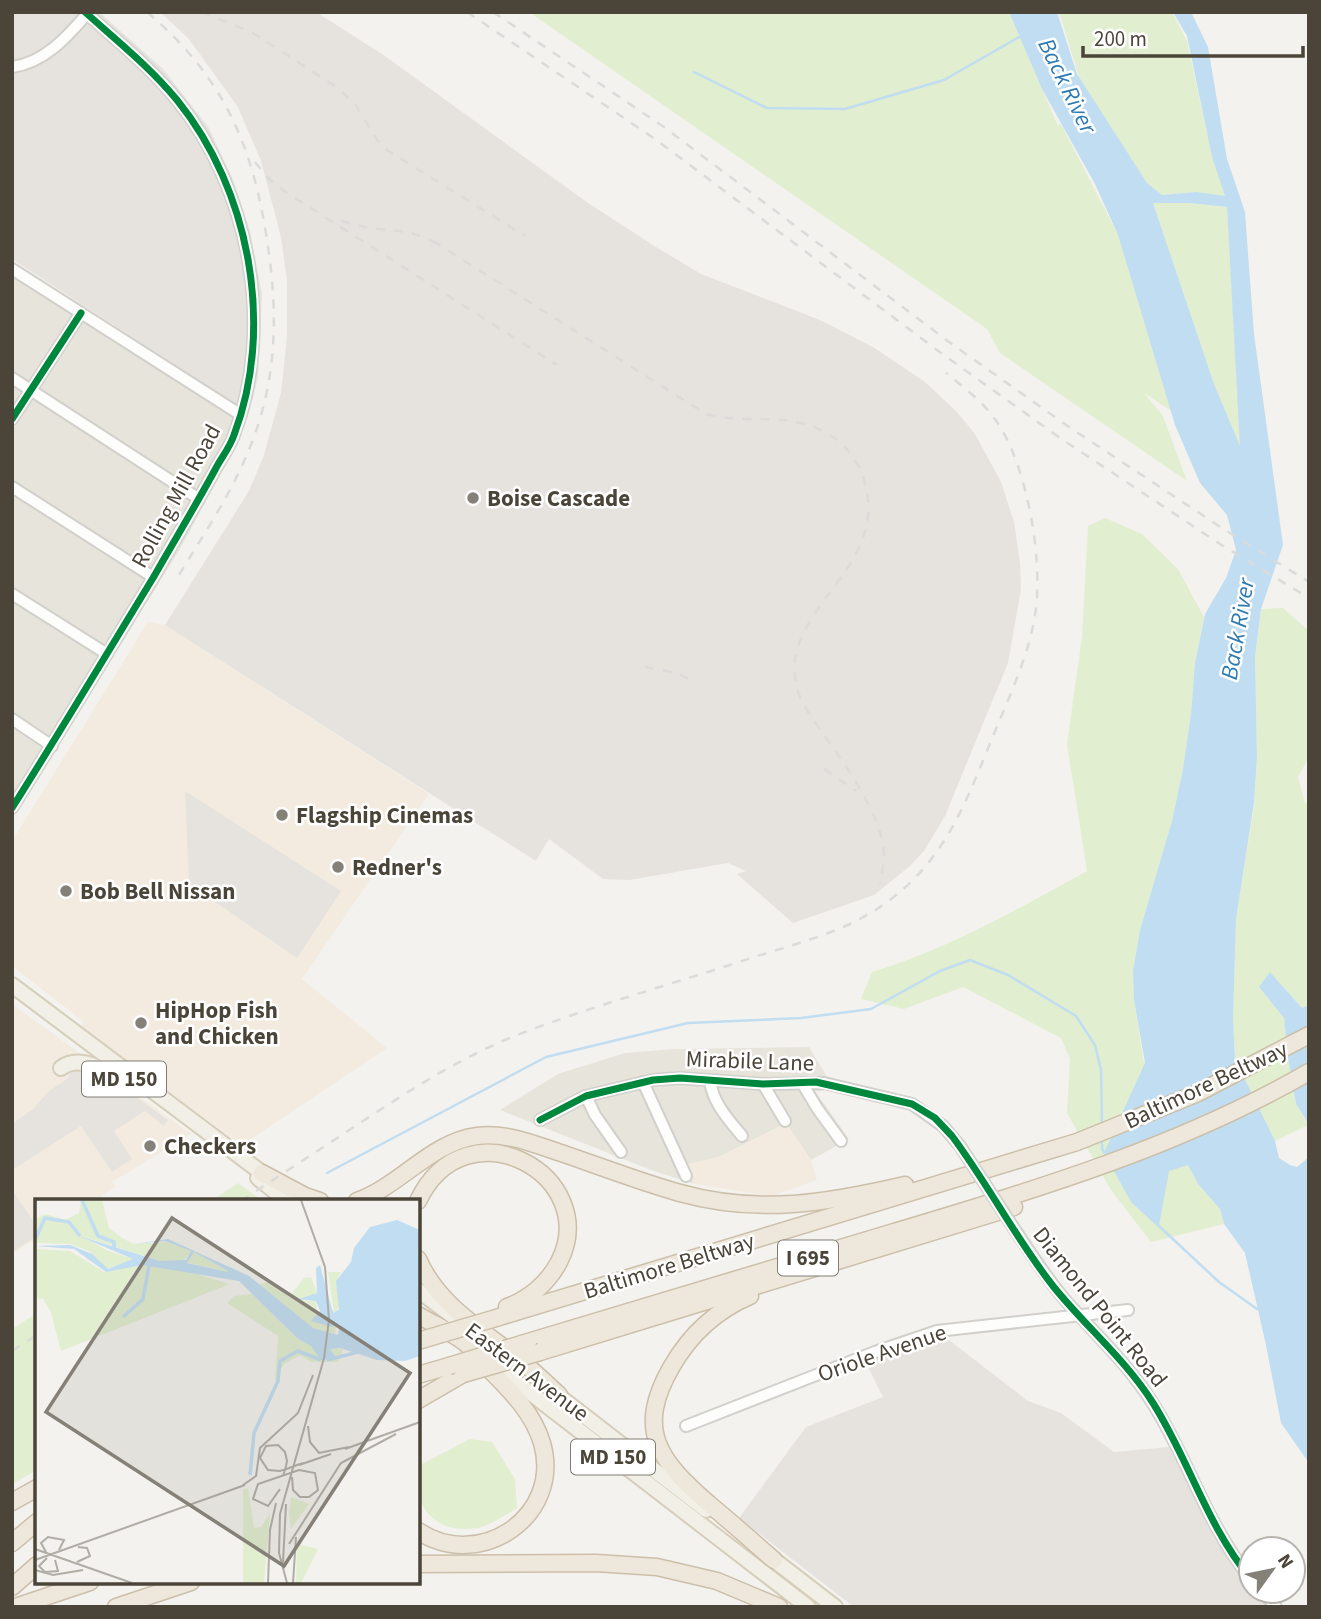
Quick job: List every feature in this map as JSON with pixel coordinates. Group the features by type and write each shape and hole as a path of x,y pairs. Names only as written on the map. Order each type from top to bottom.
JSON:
{"highway":[{"name":"Baltimore Beltway","path":"420,1339 1077,1142 1198,1093 1309,1035"},
{"name":"Baltimore Beltway","path":"534,1347 1020,1194 1089,1176 1209,1124 1309,1072"},
{"path":"362,1199 376,1193 447,1146 464,1138 483,1135 527,1142 680,1193 760,1205 803,1205 833,1200 1010,1163"},
{"path":"419,1199 426,1185 445,1167 456,1160 479,1153 508,1154 523,1160 545,1176 554,1187 560,1198 566,1227 561,1257 538,1289 492,1316"},
{"path":"262,1172 314,1199"},
{"path":"420,1387 456,1370 975,1220 1089,1176"},
{"path":"774,1560 670,1467 662,1455 655,1433 657,1404 662,1386 679,1354 708,1321 743,1299 851,1258"},
{"path":"420,1262 426,1275 446,1301 559,1395"},
{"path":"420,1316 464,1342 509,1390 532,1420 543,1446 544,1480 536,1504 519,1525 495,1539 458,1545 431,1539 420,1532"},
{"path":"420,1375 456,1370"},
{"path":"420,1398 456,1370"},
{"path":"12,1502 35,1489"},
{"path":"12,1543 35,1524"},
{"path":"420,1564 596,1563 657,1567 717,1581 779,1607"},
{"path":"12,1587 35,1567"},
{"path":"14,1606 70,1584"},
{"path":"14,1606 84,1584"},
{"path":"116,1607 185,1584"}],"main road":[{"name":"MD 150","path":"12,985 297,1199"},
{"name":"MD 150","path":"12,996 284,1199"},
{"path":"61,1068 69,1063 86,1063 127,1082"},
{"name":"Eastern Avenue","path":"420,1291 835,1607"},
{"name":"Eastern Avenue","path":"420,1309 808,1607"},
{"path":"755,1566 780,1577 820,1607"}],"street":[{"path":"12,67 24,65 45,54 70,33 86,13"},
{"name":"Rolling Mill Road","path":"12,808 200,499 233,439 248,389 251,362 252,304 244,238 233,202 214,158 178,101 86,13"},
{"path":"12,269 241,415"},
{"path":"12,419 81,313"},
{"path":"12,378 200,499"},
{"path":"12,487 153,577"},
{"path":"12,594 107,654"},
{"path":"12,719 52,746"},
{"name":"Mirabile Lane","path":"540,1120 586,1096 643,1082 680,1078 763,1084 824,1083 903,1101 924,1110 952,1136"},
{"path":"710,1081 717,1103 742,1136"},
{"path":"643,1082 686,1176"},
{"path":"802,1083 841,1141"},
{"path":"763,1084 785,1121"},
{"path":"586,1096 595,1115 621,1152"},
{"name":"Diamond Point Road","path":"952,1136 1052,1284 1123,1363 1151,1401 1220,1536 1237,1560"},
{"name":"Oriole Avenue","path":"687,1426 925,1335 985,1325 1128,1310"}],"shaded area":[{"path":"12,12 99,12 163,69 209,128 233,180 250,231 262,294 258,378 249,413 12,259"},
{"path":"160,12 316,12 382,54 588,203 656,247 701,274 820,320 873,347 925,382 957,412 975,434 1001,482 1014,522 1021,589 1008,663 945,816 924,851 910,866 874,895 793,923 737,874 746,871 728,863 629,880 603,879 549,839 536,861 165,625 249,491 264,455 281,393 287,337 287,280 281,237 261,161 238,107 188,38"},
{"path":"12,263 249,413 231,455 180,549 12,817"},
{"path":"148,622 165,625 429,794 302,979 387,1048 242,1145 80,1028 84,1022 12,966 12,841"},
{"path":"185,791 341,891 297,958 189,884"},
{"path":"12,1004 191,1134 112,1182 116,1186 97,1199 35,1199 35,1239 12,1254"},
{"path":"809,1047 835,1090 815,1091 849,1139 811,1160 786,1123 719,1157 687,1165 694,1184 651,1170 500,1110 558,1074 625,1053 674,1049"},
{"path":"77,1065 136,1097 168,1120 164,1126 145,1111 114,1131 132,1159 112,1172 81,1126 12,1170 12,1124 33,1109 49,1091 67,1079"},
{"path":"786,1123 811,1160 817,1180 772,1196 694,1184 687,1164 719,1157"},
{"path":"12,1190 35,1223 35,1237 12,1252"},
{"path":"941,1334 1028,1401 1061,1413 1114,1452 1169,1447 1215,1539 1237,1569 1237,1605 1268,1607 854,1607 739,1518 806,1427 883,1397 864,1359"}],"green space":[{"path":"529,12 1009,12 1058,126 1061,124 1118,235 1171,411 1144,393 1163,416 1187,481 1000,353 987,329"},
{"path":"1059,12 1172,12 1187,41 1212,157 1226,197 1196,192 1162,195 1147,183 1080,80"},
{"path":"1153,203 1227,207 1241,449 1214,384"},
{"path":"1105,518 1142,534 1178,569 1204,617 1195,663 1183,769 1171,825 1140,930 1133,971 1134,1000 1143,1058 1155,1099 1198,1184 1220,1209 1224,1224 1151,1242 1111,1190 1067,1113 1070,1059 1061,1038 963,987 904,1009 861,999 872,972 955,940 1087,871 1067,744 1082,637 1088,526"},
{"path":"1283,608 1309,631 1309,757 1298,777 1305,803 1309,805 1309,1005 1302,1008 1270,972 1259,987 1284,1018 1296,1104 1308,1125 1275,1141 1235,1059 1233,1019 1236,919 1254,807 1257,757 1255,657 1261,609"},
{"path":"238,1183 260,1199 214,1199"},
{"path":"35,1314 35,1471 12,1484 12,1329"},
{"path":"470,1439 492,1442 515,1479 517,1508 477,1528 449,1527 438,1522 422,1504 420,1465"}],"water":[{"name":"Back River","path":"1009,12 1057,12 1077,74 1147,183 1162,195 1196,192 1225,196 1212,157 1187,36 1173,12 1191,12 1208,47 1227,159 1245,212 1254,334 1283,545 1261,609 1255,657 1257,757 1254,803 1236,919 1233,1019 1235,1059 1275,1141 1279,1158 1297,1167 1309,1157 1309,1463 1281,1423 1245,1253 1224,1224 1220,1209 1198,1184 1188,1165 1169,1171 1159,1225 1135,1204 1104,1153 1145,1063 1134,1000 1133,971 1140,930 1172,821 1183,769 1195,663 1205,614 1226,578 1236,550 1227,515 1200,483 1175,425 1118,235 1095,184 1042,89","holes":["1153,203 1227,207 1240,446 1214,384"]},
{"path":"1270,972 1302,1008 1309,1005 1309,1125 1296,1104 1284,1018 1259,987"}],"waterway":[{"path":"694,72 767,108 845,109 944,80 1019,37"},
{"path":"327,1173 546,1057 688,1023 801,1018 871,1009 940,971 970,960 1008,975 1076,1016 1095,1045 1101,1070 1102,1125"},
{"path":"1102,1139 1102,1149 1108,1158"},
{"path":"1113,1167 1132,1201 1219,1282 1257,1309"}],"railway":[{"path":"147,12 197,63 232,117 254,178 262,211 273,292 274,337 269,381 251,446 232,486 176,580"},
{"path":"202,12 253,33 338,88 355,104 377,140 387,150 525,236"},
{"path":"467,12 655,139 941,353 1063,440 1220,544 1309,598"},
{"path":"493,12 664,127 949,342 1069,427 1309,582"},
{"path":"255,162 268,178 284,191 557,365"},
{"path":"341,221 369,228 409,232 442,245"},
{"path":"433,241 706,414 790,421 816,428 831,436 855,460 863,476 868,508 863,537 851,562 804,632 796,656 796,684 807,711 852,776 876,822 884,852 880,884"},
{"path":"244,1199 402,1096 482,1050 581,1012 834,931 880,907 919,874 948,835 979,770 1027,648 1037,593 1035,541 1016,459 989,411 946,373"},
{"path":"645,667 677,673 689,679"},
{"path":"824,769 856,791"},
{"path":"12,1351 35,1336"}],"cycle path":[{"path":"12,808 153,578 230,444 246,393 253,350 253,305 248,261 238,217 222,175 202,136 167,88 85,12"},
{"path":"12,419 81,313"},
{"path":"540,1120 586,1096 653,1080 680,1078 763,1084 816,1082 912,1104 935,1118 965,1154 1053,1286 1130,1372 1153,1403 1210,1515 1237,1560"}],"place":[{"name":"Boise Cascade","path":"473,498"},
{"name":"Flagship Cinemas","path":"282,815"},
{"name":"Redner's","path":"338,867"},
{"name":"Bob Bell Nissan","path":"66,891"},
{"name":"HipHop Fish and Chicken","path":"141,1023"},
{"name":"Checkers","path":"150,1146"}]}
